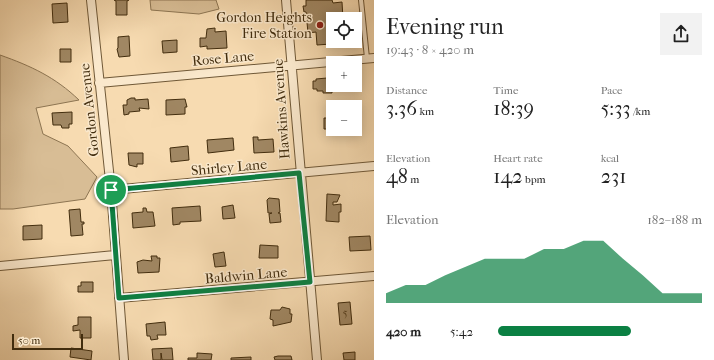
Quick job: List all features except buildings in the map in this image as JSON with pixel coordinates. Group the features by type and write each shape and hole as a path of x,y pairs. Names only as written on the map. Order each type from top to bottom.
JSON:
{"street":[{"name":"Gordon Avenue","path":"91,0 111,190 124,360"},
{"name":"Hawkins Avenue","path":"286,0 299,173 317,360"},
{"name":"Rose Lane","path":"99,82 370,58"},
{"name":"Shirley Lane","path":"111,190 374,166"},
{"path":"0,266 115,255"},
{"name":"Baldwin Lane","path":"119,298 374,276"}],"lane":[{"path":"361,0 370,58"}],"shaded area":[{"path":"150,0 216,0 219,9 199,14 151,10"},
{"path":"0,55 22,63 42,73 61,85 79,100 36,108 43,134 68,146 97,177 85,199 13,209 0,209"}],"place":[{"name":"Gordon Heights Fire Station","path":"320,25"}],"route":[{"path":"299,173 310,282 119,298 111,190 299,173"}]}
